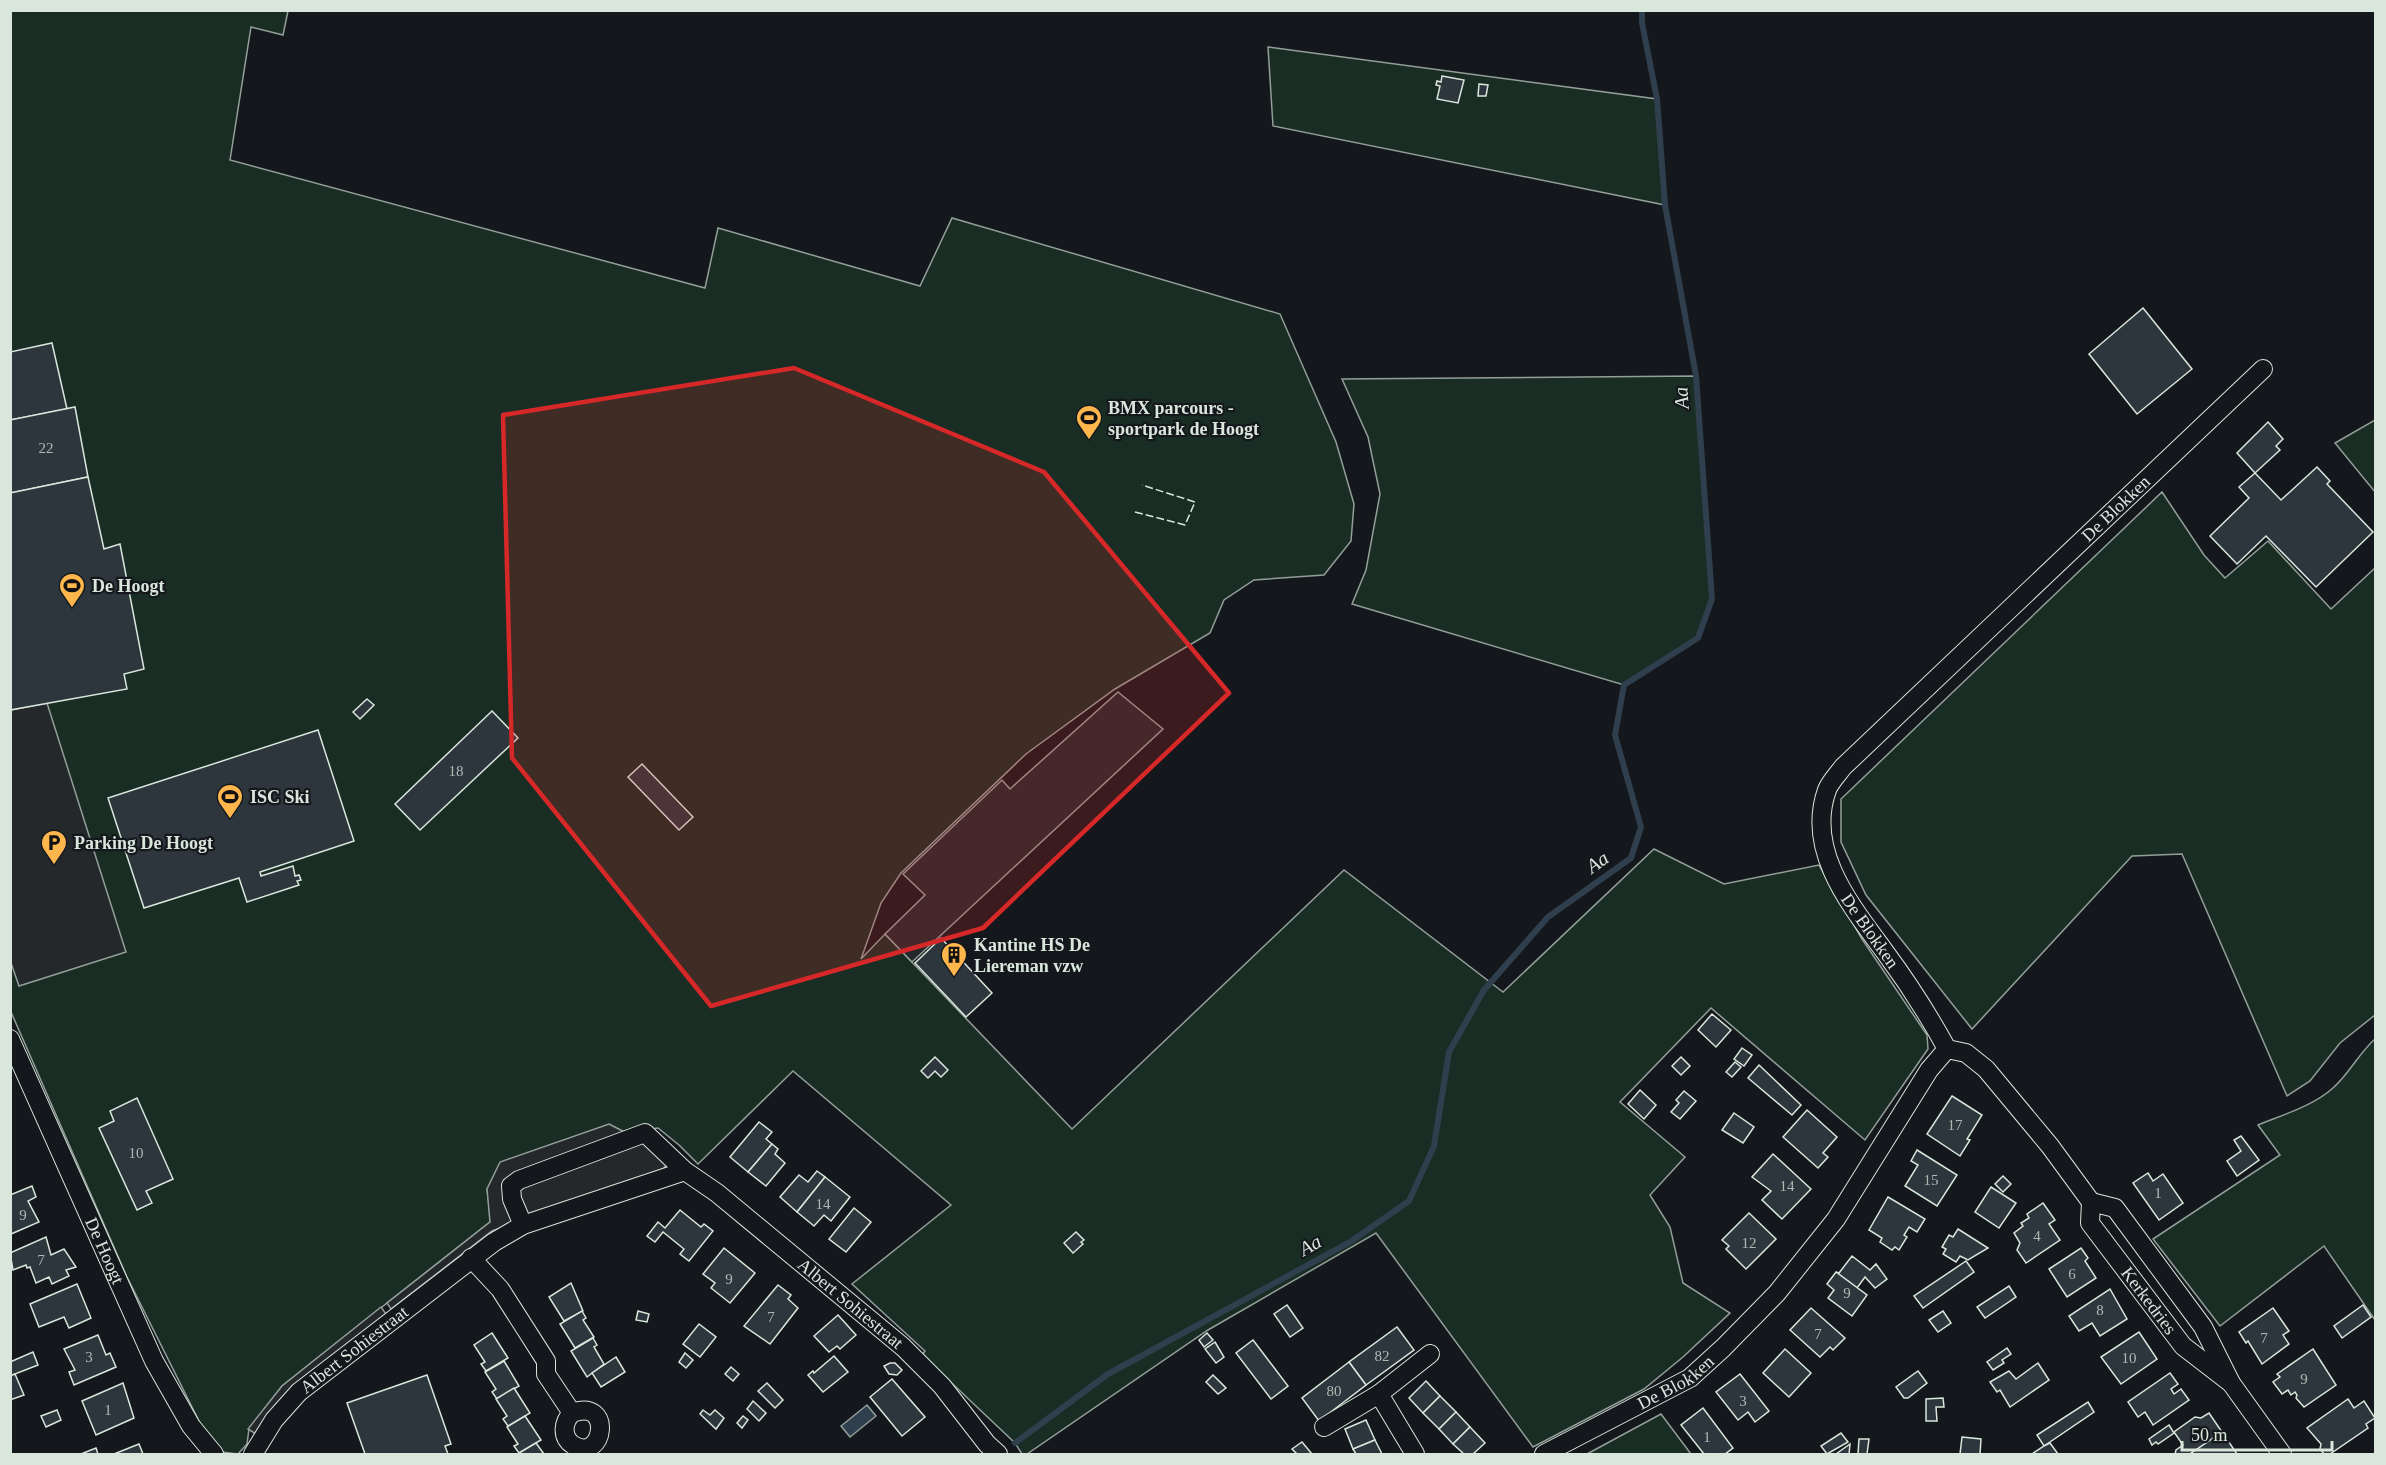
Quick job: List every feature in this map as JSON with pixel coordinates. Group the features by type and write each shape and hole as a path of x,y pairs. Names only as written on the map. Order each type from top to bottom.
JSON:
{"street":[{"name":"De Blokken","path":"1544,1455 1690,1378 1723,1348 1777,1293 1836,1219 1929,1070 1947,1049 1929,1017 1886,953 1857,916 1836,882 1824,846 1822,816 1827,789 1842,767 2263,369"},
{"name":"De Hoogt","path":"10,1039 154,1361 191,1426 214,1455"},
{"name":"Kerkedries","path":"1947,1049 1966,1053 1986,1069 2050,1146 2091,1202 2090,1223 2183,1346 2231,1383"},
{"name":"Albert Sohiestraat","path":"523,1226 512,1199 511,1186 519,1180 645,1133 685,1171 717,1193 903,1347 942,1386 998,1455"},
{"name":"Albert Sohiestraat","path":"253,1455 274,1420 299,1392 494,1242 523,1226 685,1171"},
{"name":"Kerkedries","path":"2091,1202 2115,1208 2203,1327 2231,1383 2282,1455"},
{"path":"471,1258 500,1289 546,1361 546,1374 572,1413"},
{"path":"1324,1427 1379,1394 1430,1354"},
{"path":"1379,1394 1415,1455"}],"highlighted area":[{"path":"794,368 1044,472 1229,693 983,928 711,1006 512,758 503,415"}],"green space":[{"path":"10,11 288,11 283,35 251,27 230,160 705,288 718,228 920,286 952,218 1280,314 1336,442 1354,504 1351,541 1324,575 1254,580 1224,600 1210,633 1115,689 1026,754 901,873 881,903 861,959 885,934 1072,1129 1344,870 1503,992 1654,849 1724,884 1819,865 1862,939 1927,1035 1928,1049 1865,1140 1711,1008 1620,1102 1685,1157 1650,1195 1670,1227 1683,1283 1730,1313 1683,1357 1644,1389 1533,1447 1376,1233 1208,1330 1027,1454 1022,1454 1015,1443 922,1355 925,1351 852,1284 951,1205 793,1071 698,1164 658,1128 627,1132 487,1189 491,1221 282,1386 249,1429 247,1444 238,1454 221,1452 201,1425 127,1277 11,1012"},
{"path":"1268,47 1657,99 1665,205 1273,126"},
{"path":"1696,376 1712,599 1698,638 1624,685 1352,604 1366,570 1380,494 1368,437 1342,379"},
{"path":"2375,420 2375,492 2335,443"},
{"path":"2162,492 2204,555 2225,578 2268,541 2331,609 2375,568 2375,1015 2340,1043 2310,1081 2287,1096 2182,854 2132,856 1972,1029 1866,895 1841,842 1841,799"},
{"path":"2375,1039 2375,1320 2324,1246 2220,1326 2153,1239 2280,1155 2258,1125 2297,1110 2325,1094 2339,1082"},
{"path":"1661,1414 1691,1454 1587,1454"}],"shaded area":[{"path":"1118,692 1163,729 912,962 885,934 925,895 903,874 1002,780 1010,789"},
{"name":"Parking De Hoogt","path":"47,703 126,952 19,986 10,960 11,710"},
{"path":"609,1124 646,1143 669,1162 663,1169 492,1231 391,1309 387,1303 490,1222 487,1189 500,1162"},
{"path":"381,1307 386,1314 289,1390 256,1434 248,1429 282,1386"}],"water":[{"path":"867,1405 876,1416 850,1437 841,1426"}],"building":[{"path":"1442,76 1464,80 1458,103 1437,99 1440,86 1436,85 1437,81 1441,82"},
{"path":"1479,84 1488,85 1486,96 1478,96"},
{"path":"2143,308 2192,369 2137,414 2089,354"},
{"path":"52,343 67,409 10,420 10,352"},
{"path":"75,407 88,477 10,493 10,420"},
{"path":"2268,422 2283,439 2276,446 2280,450 2255,473 2237,453"},
{"path":"2317,467 2330,481 2327,484 2373,532 2316,587 2266,536 2237,564 2210,536 2249,498 2239,487 2255,473 2281,500"},
{"name":"De Hoogt","path":"88,477 104,549 120,544 144,669 124,674 127,689 10,710 10,493"},
{"path":"367,699 374,705 360,719 353,712"},
{"path":"492,711 518,738 420,830 395,804"},
{"path":"318,730 354,841 260,872 261,876 293,866 295,876 299,875 301,880 297,881 299,885 247,902 239,878 144,908 108,798"},
{"path":"642,764 693,817 679,830 628,777"},
{"name":"Kantine HS De Liereman vzw","path":"941,938 992,993 966,1017 915,963"},
{"path":"1712,1014 1731,1030 1716,1047 1698,1030"},
{"path":"1742,1048 1752,1055 1744,1066 1734,1059"},
{"path":"935,1057 948,1070 941,1077 935,1071 928,1078 921,1071"},
{"path":"1681,1057 1690,1066 1681,1075 1672,1066"},
{"path":"1735,1062 1741,1067 1732,1077 1726,1072"},
{"path":"1759,1065 1801,1105 1792,1115 1748,1078"},
{"path":"1640,1090 1656,1105 1644,1119 1628,1104"},
{"path":"1684,1091 1696,1101 1680,1119 1671,1112 1679,1103 1676,1100"},
{"path":"1952,1096 1982,1115 1967,1139 1970,1140 1960,1156 1927,1134"},
{"path":"137,1098 173,1179 146,1191 152,1203 137,1210 99,1128 114,1121 110,1111"},
{"path":"1807,1110 1837,1137 1823,1153 1828,1157 1818,1168 1783,1137"},
{"path":"1734,1113 1754,1127 1743,1143 1722,1130"},
{"path":"759,1122 772,1132 766,1139 772,1144 748,1172 730,1157"},
{"path":"2241,1136 2259,1160 2237,1176 2227,1161 2241,1151 2234,1140"},
{"path":"772,1144 778,1149 775,1154 785,1163 766,1186 748,1172"},
{"path":"1917,1150 1957,1175 1937,1206 1905,1186 1918,1165 1911,1161"},
{"path":"1773,1154 1811,1189 1782,1219 1762,1200 1771,1191 1752,1177"},
{"path":"817,1171 825,1177 797,1212 780,1197 799,1175 808,1182"},
{"path":"2148,1173 2153,1181 2163,1174 2183,1203 2159,1220 2133,1183"},
{"path":"2003,1176 2011,1184 2003,1192 1995,1184"},
{"path":"825,1177 850,1197 831,1221 824,1215 814,1226 797,1212"},
{"path":"32,1186 36,1197 28,1201 39,1222 11,1234 10,1195"},
{"path":"1991,1187 2016,1203 1999,1228 1975,1212"},
{"path":"1888,1197 1925,1219 1917,1232 1909,1227 1904,1235 1907,1237 1899,1250 1895,1247 1892,1250 1880,1242 1882,1238 1869,1230"},
{"path":"2043,1203 2055,1220 2049,1224 2060,1240 2026,1263 2017,1250 2020,1243 2014,1233 2023,1226 2021,1223 2029,1218 2027,1214"},
{"path":"854,1208 871,1222 846,1252 829,1239"},
{"path":"680,1210 701,1227 704,1224 713,1231 689,1261 680,1254 684,1249 663,1232 655,1242 647,1236 658,1222 665,1228"},
{"path":"1749,1213 1776,1239 1746,1269 1726,1249 1729,1246 1722,1240"},
{"path":"1958,1229 1988,1248 1968,1260 1960,1256 1956,1262 1943,1254 1946,1249 1942,1247 1949,1235 1953,1237"},
{"path":"1076,1232 1084,1240 1081,1242 1083,1244 1073,1253 1064,1243"},
{"path":"46,1237 51,1255 64,1249 76,1267 66,1270 69,1276 52,1284 49,1277 36,1283 30,1267 27,1268 26,1265 13,1270 10,1253"},
{"path":"724,1248 755,1273 730,1303 711,1288 715,1283 703,1274"},
{"path":"2081,1248 2088,1258 2085,1261 2096,1278 2067,1297 2049,1269"},
{"path":"1852,1256 1870,1270 1876,1264 1887,1279 1875,1288 1865,1277 1857,1288 1836,1272 1839,1273"},
{"path":"1966,1261 1974,1272 1923,1308 1914,1296"},
{"path":"1836,1272 1867,1295 1852,1316 1828,1298 1834,1290 1827,1284"},
{"path":"571,1283 583,1311 564,1321 549,1297"},
{"path":"77,1284 91,1318 69,1328 64,1317 39,1327 30,1304"},
{"path":"778,1285 791,1295 788,1299 798,1308 770,1344 744,1326"},
{"path":"2009,1286 2016,1297 1985,1318 1977,1307"},
{"path":"2110,1289 2127,1319 2100,1336 2092,1323 2079,1331 2069,1316"},
{"path":"1287,1305 1303,1328 1290,1337 1274,1314"},
{"path":"2363,1305 2371,1317 2342,1338 2334,1326"},
{"path":"1811,1308 1845,1338 1833,1350 1830,1347 1820,1357 1790,1330"},
{"path":"2273,1308 2289,1331 2283,1335 2289,1344 2262,1364 2248,1341 2246,1343 2239,1332"},
{"path":"582,1311 586,1318 583,1320 594,1337 575,1348 560,1324"},
{"path":"638,1311 649,1314 647,1322 636,1320"},
{"path":"1943,1311 1951,1323 1938,1332 1929,1320"},
{"path":"838,1315 856,1335 840,1349 837,1346 829,1352 814,1336"},
{"path":"699,1324 716,1337 700,1357 683,1344"},
{"path":"1397,1327 1414,1350 1366,1385 1349,1362"},
{"path":"2139,1332 2157,1359 2121,1384 2101,1357"},
{"path":"492,1333 508,1358 486,1371 481,1364 485,1362 474,1345"},
{"path":"1207,1333 1213,1340 1204,1347 1199,1340"},
{"path":"98,1335 106,1355 110,1353 116,1367 74,1385 69,1372 75,1370 64,1349"},
{"path":"593,1338 597,1345 594,1347 604,1364 587,1377 571,1351"},
{"path":"1253,1340 1288,1386 1271,1399 1236,1353"},
{"path":"1215,1342 1224,1357 1216,1363 1205,1349"},
{"path":"2007,1348 2011,1354 2002,1360 2004,1363 1993,1370 1987,1362"},
{"path":"1785,1349 1811,1373 1789,1397 1763,1373"},
{"path":"2313,1349 2336,1385 2304,1407 2296,1398 2295,1392 2291,1395 2288,1390 2282,1394 2273,1382 2280,1377 2277,1374"},
{"path":"33,1352 38,1365 10,1376 10,1362"},
{"path":"685,1353 693,1360 686,1368 679,1362"},
{"path":"834,1356 848,1372 823,1392 808,1375 813,1371 814,1373"},
{"path":"616,1357 625,1372 601,1387 592,1373"},
{"path":"504,1361 519,1386 497,1399 492,1392 496,1389 485,1372"},
{"path":"1349,1362 1366,1385 1319,1421 1302,1398"},
{"path":"895,1363 902,1370 897,1375 889,1374 884,1366"},
{"path":"2038,1363 2049,1380 2010,1407 2000,1390 1997,1392 1990,1382 2009,1371 2016,1379"},
{"path":"731,1367 739,1374 733,1381 725,1374"},
{"path":"1918,1371 1927,1383 1908,1398 1904,1398 1896,1387"},
{"path":"2170,1373 2178,1384 2171,1389 2174,1394 2181,1389 2189,1400 2153,1425 2145,1412 2138,1417 2128,1402"},
{"path":"15,1374 24,1395 10,1400 10,1376"},
{"path":"1740,1374 1769,1411 1755,1422 1748,1412 1738,1420 1716,1392"},
{"path":"427,1375 451,1444 445,1446 448,1454 365,1454 347,1403"},
{"path":"1213,1375 1226,1388 1218,1394 1206,1382"},
{"path":"892,1379 925,1417 902,1436 870,1397"},
{"path":"1426,1381 1440,1396 1423,1413 1409,1398"},
{"path":"123,1383 134,1418 96,1435 82,1401"},
{"path":"767,1383 783,1400 775,1408 758,1391"},
{"path":"514,1388 530,1413 508,1426 503,1419 507,1416 496,1399"},
{"path":"1440,1396 1456,1412 1439,1429 1423,1413"},
{"path":"1943,1398 1944,1407 1936,1407 1937,1421 1926,1421 1926,1399"},
{"path":"2348,1399 2354,1408 2364,1401 2375,1418 2366,1424 2368,1428 2330,1454 2324,1454 2320,1449 2321,1444 2307,1428"},
{"path":"753,1401 766,1413 759,1421 747,1409"},
{"path":"2088,1402 2094,1412 2044,1446 2037,1435"},
{"path":"1703,1408 1733,1448 1725,1454 1704,1454 1681,1425"},
{"path":"57,1410 61,1420 46,1427 41,1416"},
{"path":"703,1410 710,1415 715,1410 724,1418 716,1429 700,1414"},
{"path":"1456,1412 1470,1427 1453,1444 1439,1429"},
{"path":"2209,1413 2222,1432 2190,1454 2175,1454 2176,1450 2183,1445 2174,1432 2195,1417 2201,1418"},
{"path":"525,1416 541,1440 519,1453 514,1446 518,1444 507,1427"},
{"path":"743,1416 748,1420 742,1428 737,1423"},
{"path":"1366,1420 1375,1440 1353,1449 1345,1429"},
{"path":"2169,1425 2174,1433 2158,1444 2156,1442 2152,1445 2149,1439"},
{"path":"1470,1427 1485,1443 1473,1454 1464,1454 1453,1444"},
{"path":"2222,1432 2237,1454 2190,1454"},
{"path":"1841,1433 1848,1442 1827,1454 1821,1446"},
{"path":"1962,1437 1981,1439 1980,1454 1960,1454"},
{"path":"1859,1439 1869,1439 1867,1454 1858,1454"},
{"path":"1375,1440 1382,1454 1356,1454 1353,1449"},
{"path":"1302,1442 1312,1454 1297,1454 1292,1449"},
{"path":"536,1443 544,1454 518,1454 519,1453"},
{"path":"2050,1443 2058,1454 2032,1454 2044,1446"},
{"path":"139,1444 143,1454 114,1454"},
{"path":"1850,1444 1849,1454 1836,1454"},
{"path":"96,1448 98,1454 81,1454"}],"waterway":[{"name":"Aa","path":"1015,1443 1108,1374 1350,1242 1409,1201 1434,1146 1449,1052 1484,990 1548,917 1631,858 1641,827 1615,735 1624,685 1698,638 1712,599 1696,376 1665,205 1657,99 1642,23 1642,10"}],"fence":[{"path":"1135,512 1185,525 1195,502 1142,485"}],"place":[{"name":"BMX parcours - sportpark de Hoogt","path":"1089,441"},
{"name":"De Hoogt","path":"72,609"},
{"name":"ISC Ski","path":"230,820"},
{"name":"Parking De Hoogt","path":"54,866"},
{"name":"Kantine HS De Liereman vzw","path":"954,978"}]}
